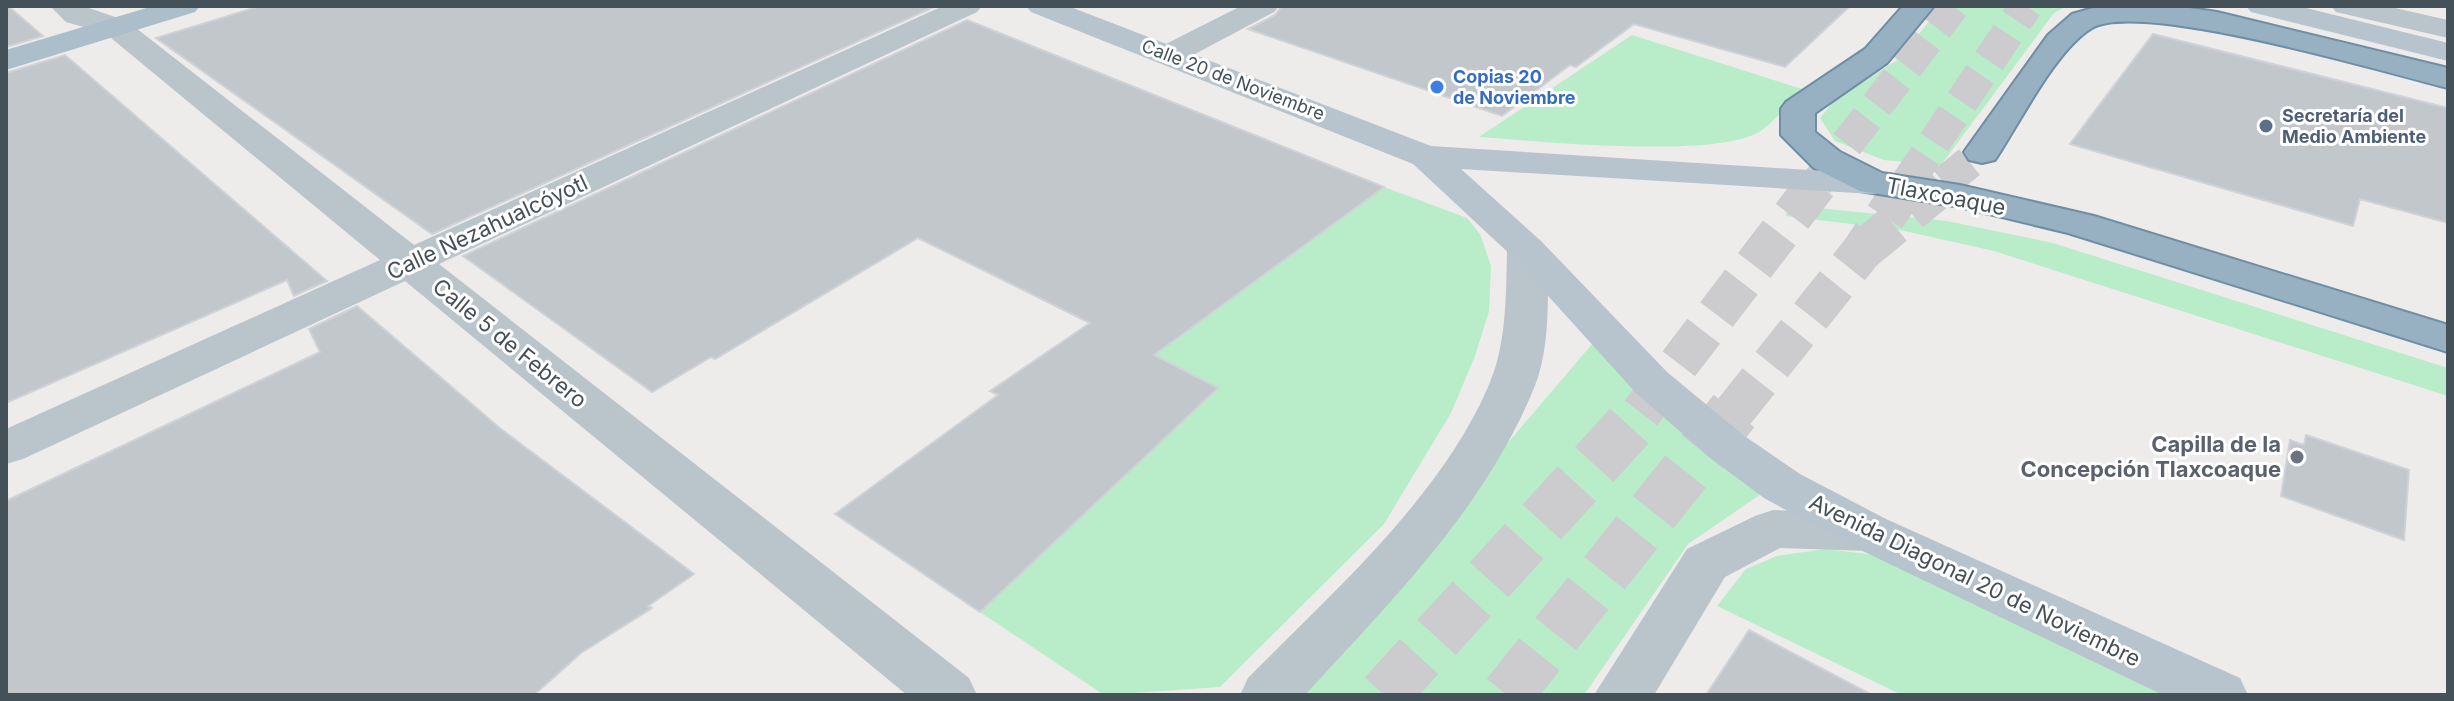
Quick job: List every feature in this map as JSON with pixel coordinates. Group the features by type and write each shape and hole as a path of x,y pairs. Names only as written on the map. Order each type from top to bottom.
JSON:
{"highway":[{"path":"1873,183 1827,160 1798,135 1798,109 1876,56 1919,6"},
{"path":"1982,152 2056,45 2082,20 2131,12 2178,14 2217,21 2448,78"},
{"name":"Tlaxcoaque","path":"1873,183 1960,196 2080,224 2448,339"},
{"path":"1960,196 2177,224 2448,308"}],"main road":[{"path":"6,60 114,16 185,6"},
{"name":"Calle 20 de Noviembre","path":"1041,6 1426,156"},
{"path":"2261,6 2448,52"},
{"path":"6,38 71,11"},
{"name":"Tlaxcoaque","path":"1426,156 1873,183"},
{"name":"Avenida Diagonal 20 de Noviembre","path":"1426,156 1527,249 1651,382 1726,446 1782,486 1868,532 2219,695"}],"street":[{"name":"Calle Nezahualcóyotl","path":"6,448 967,6"},
{"path":"1169,55 1264,6"},
{"path":"2346,6 2448,29"},
{"name":"Calle 5 de Febrero","path":"71,11 114,16 410,263 948,695"},
{"path":"1269,695 1415,541 1476,452 1512,386 1527,315 1527,249"},
{"path":"1623,695 1706,563 1773,529 1868,532"}],"green space":[{"path":"1942,6 2067,6 2054,13 1941,165 1884,160 1835,141 1820,118 1835,100 1896,61"},
{"path":"1632,35 1802,89 1759,132 1736,140 1704,145 1624,146 1479,137"},
{"path":"1384,187 1467,218 1480,234 1491,266 1489,311 1475,356 1451,413 1384,524 1220,687 1104,695 980,612 1218,389 1154,355"},
{"path":"1788,205 1947,221 2053,243 2448,368 2448,396 1994,251 1900,230 1786,216"},
{"path":"1593,343 1761,494 1688,544 1584,695 1293,695"},
{"path":"1826,549 1874,555 2181,695 1902,695 1717,606 1746,569 1777,556"}],"building":[{"path":"8,6 43,36 6,47"},
{"path":"260,6 934,7 432,234 156,38"},
{"path":"1282,6 1850,6 1785,67 1634,24 1576,67 1570,65 1502,116 1248,29 1275,15"},
{"path":"967,20 1384,187 1154,355 1218,388 980,612 835,514 998,395 990,391 1090,323 918,238 715,359 711,357 652,392 463,256"},
{"name":"Secretaría del Medio Ambiente","path":"2153,34 2448,108 2448,223 2360,199 2353,226 2070,144"},
{"path":"65,55 327,281 294,296 287,280 6,403 6,73"},
{"path":"357,306 501,429 694,574 648,606 652,608 581,653 534,695 6,695 6,501 320,352 309,329"},
{"path":"2306,435 2409,470 2404,540 2281,496 2290,440 2304,445"},
{"path":"1749,630 1872,695 1706,695"}],"tunnel":[{"path":"1817,183 1953,6"},
{"path":"1907,183 2026,6"},
{"path":"1944,183 1982,152"},
{"path":"1641,413 1819,181"},
{"path":"1733,413 1862,251 1909,181"},
{"path":"1862,251 1947,181"},
{"path":"1384,695 1643,411"},
{"path":"1507,695 1734,411"}],"place":[{"name":"Copias 20 de Noviembre","path":"1437,87"},
{"name":"Secretaría del Medio Ambiente","path":"2266,126"},
{"name":"Capilla de la Concepción Tlaxcoaque","path":"2297,457"}]}
